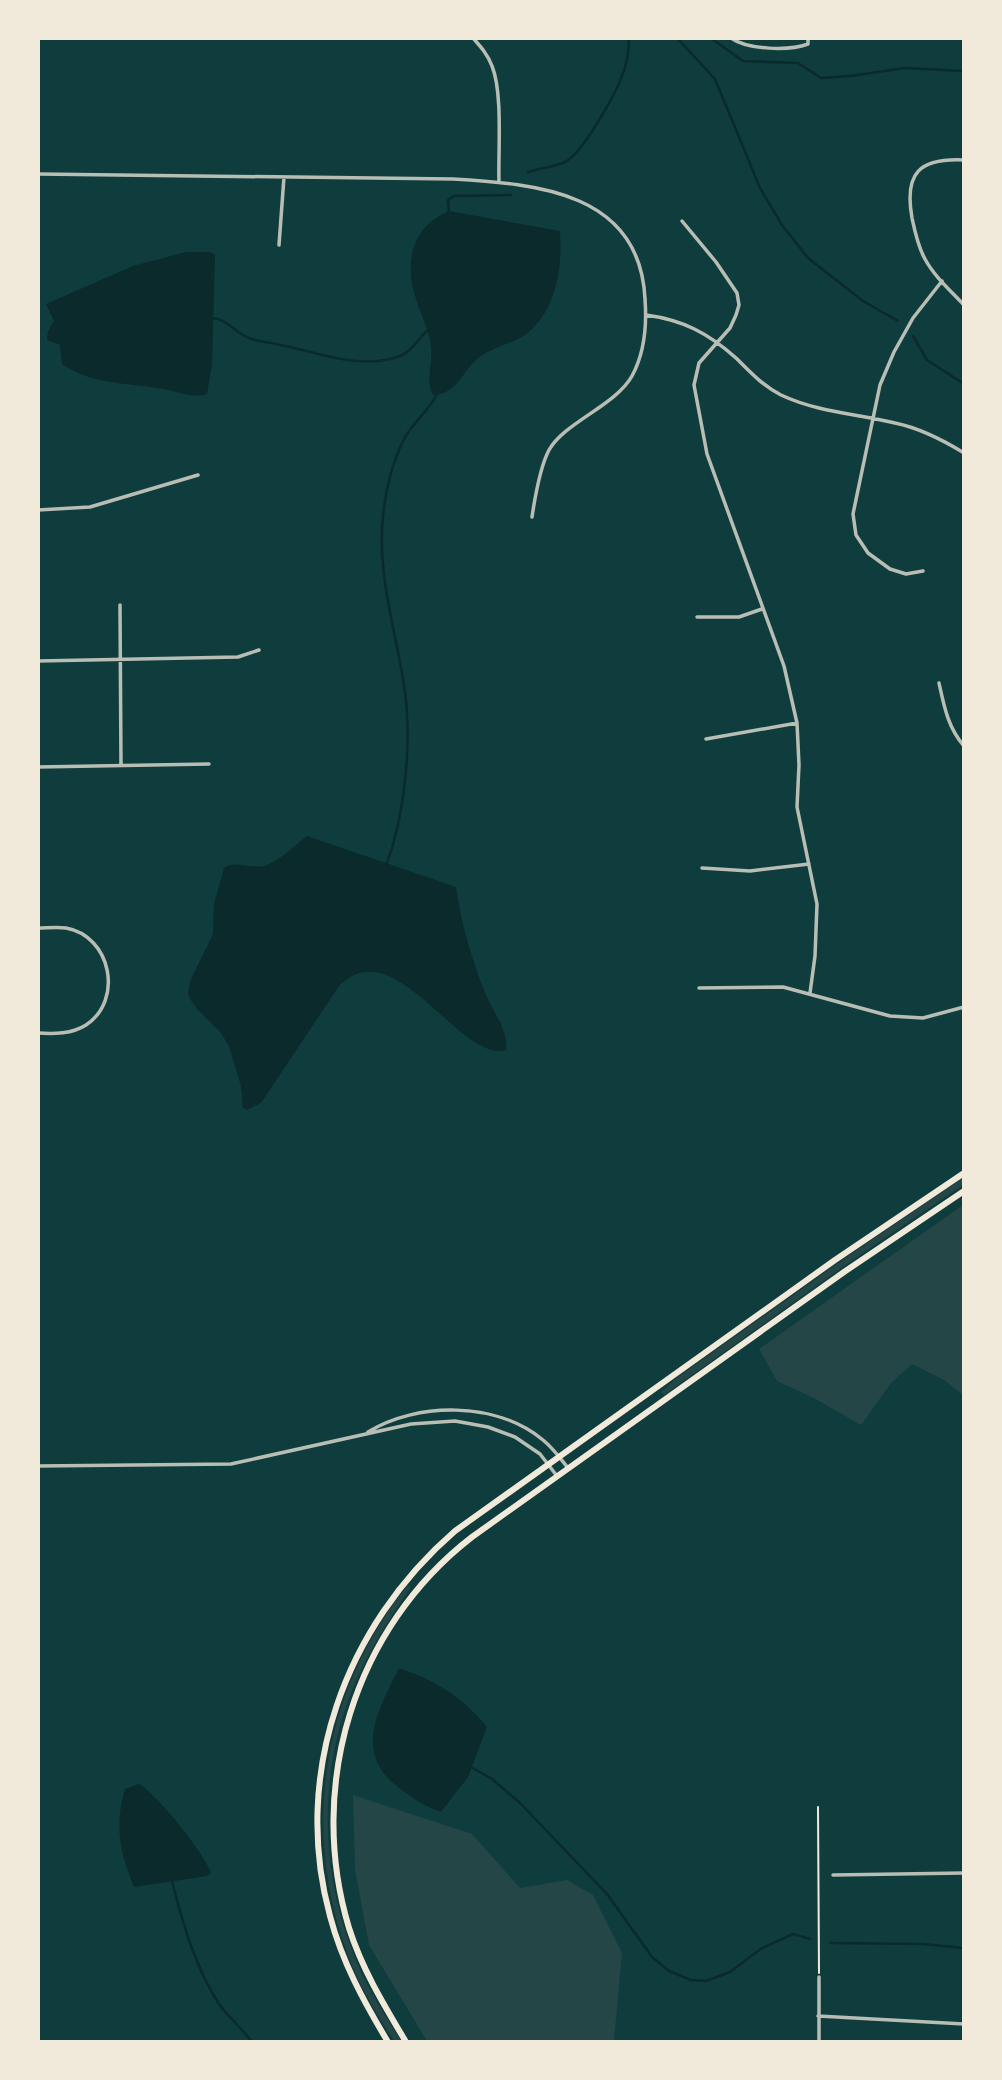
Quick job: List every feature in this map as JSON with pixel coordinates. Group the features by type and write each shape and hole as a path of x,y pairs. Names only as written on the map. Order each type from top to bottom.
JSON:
{"highway":[{"path":"388,2042 349,1970 330,1916 322,1881 317,1836 318,1795 331,1722 354,1659 375,1621 404,1581 455,1531 835,1260 964,1173"},
{"path":"407,2042 366,1972 350,1929 338,1884 333,1812 338,1761 346,1725 359,1686 380,1642 424,1582 463,1545 844,1272 964,1191"}],"street":[{"path":"473,38 485,51 494,68 498,97 499,182"},
{"path":"731,38 750,47 799,48 808,44 808,38"},
{"path":"964,160 932,162 915,174 909,188 909,201 920,248 931,269 964,305"},
{"path":"38,174 499,182 556,192 592,206 615,222 632,246 644,281 646,315 643,353 630,379 550,449 534,499 532,516"},
{"path":"279,245 284,177"},
{"path":"682,221 716,262 737,293 739,305 730,328 699,363 694,385 708,454 784,666 797,723 797,807 817,904 816,956 810,993"},
{"path":"923,571 906,574 890,569 868,553 856,535 853,514 880,385 913,318 942,281"},
{"path":"646,315 664,317 700,330 733,356 756,379 801,404 896,423 931,435 964,453"},
{"path":"38,510 90,507 198,475"},
{"path":"120,605 121,765"},
{"path":"697,617 739,617 762,609"},
{"path":"38,661 238,657 259,650"},
{"path":"939,683 948,721 964,746"},
{"path":"706,738 797,723"},
{"path":"38,767 209,764"},
{"path":"702,868 750,871 809,864"},
{"path":"38,928 68,929 87,938 103,955 109,970 109,979 101,1010 87,1025 70,1032 38,1033"},
{"path":"699,988 783,987 890,1016 923,1018 964,1007"},
{"path":"366,1433 378,1426 418,1413 438,1410 471,1412 498,1418 533,1433 542,1439 568,1468"},
{"path":"38,1466 231,1464 421,1423 465,1422 515,1437 532,1447 557,1476"},
{"path":"833,1875 964,1873"},
{"path":"818,2042 819,1977"},
{"path":"818,2016 964,2024"}],"path":[{"path":"818,1807 819,1977"}],"shaded area":[{"path":"449,211 560,231 560,259 555,288 536,325 520,338 481,356 455,386 442,394 433,395 429,377 431,347 412,283 411,257 414,246 427,226"},
{"path":"186,252 210,252 215,255 212,365 207,394 189,395 108,382 73,371 62,364 60,345 47,340 48,331 54,321 46,304 133,266"},
{"path":"307,836 456,887 471,954 485,993 505,1035 506,1050 488,1049 468,1037 404,985 382,974 360,973 339,986 261,1103 247,1110 243,1108 241,1086 229,1046 221,1033 190,999 188,993 191,979 213,934 214,904 224,868 233,865 270,864"},
{"path":"963,1178 963,1185 664,1395 661,1392 678,1377 851,1254"},
{"path":"963,1205 963,1395 944,1380 912,1364 891,1383 861,1425 814,1398 777,1381 759,1349"},
{"path":"408,1585 411,1587 365,1662 353,1688 342,1720 329,1788 330,1858 343,1926 365,1980 401,2041 394,2041 362,1987 347,1952 333,1904 325,1856 323,1808 328,1760 339,1714 356,1668 379,1625"},
{"path":"399,1668 448,1691 487,1727 468,1777 441,1812 402,1790 387,1777 377,1762 373,1748 377,1717"},
{"path":"139,1784 157,1799 179,1825 200,1852 211,1873 207,1876 134,1887 122,1851 119,1827 125,1789"},
{"path":"353,1795 472,1834 520,1888 567,1880 593,1895 622,1953 614,2041 427,2041 369,1945 355,1869"}],"waterway":[{"path":"528,172 565,162 580,148 618,85 624,71 629,38"},
{"path":"677,38 715,79 760,188 782,225 808,258 863,301 898,321"},
{"path":"711,38 743,61 798,63 821,78 905,68 964,71"},
{"path":"449,213 448,200 454,196 511,195"},
{"path":"211,318 222,320 244,336 253,339 368,362 402,355 429,329"},
{"path":"913,336 927,360 964,384"},
{"path":"387,863 403,796 407,724 403,679 384,577 384,506 393,466 404,439 438,392"},
{"path":"471,1767 492,1779 519,1802 607,1894 652,1957 669,1971 691,1980 706,1981 730,1972 762,1948 793,1934 810,1939"},
{"path":"172,1881 185,1929 203,1975 219,2004 252,2042"},
{"path":"830,1943 922,1944 964,1948"}]}
